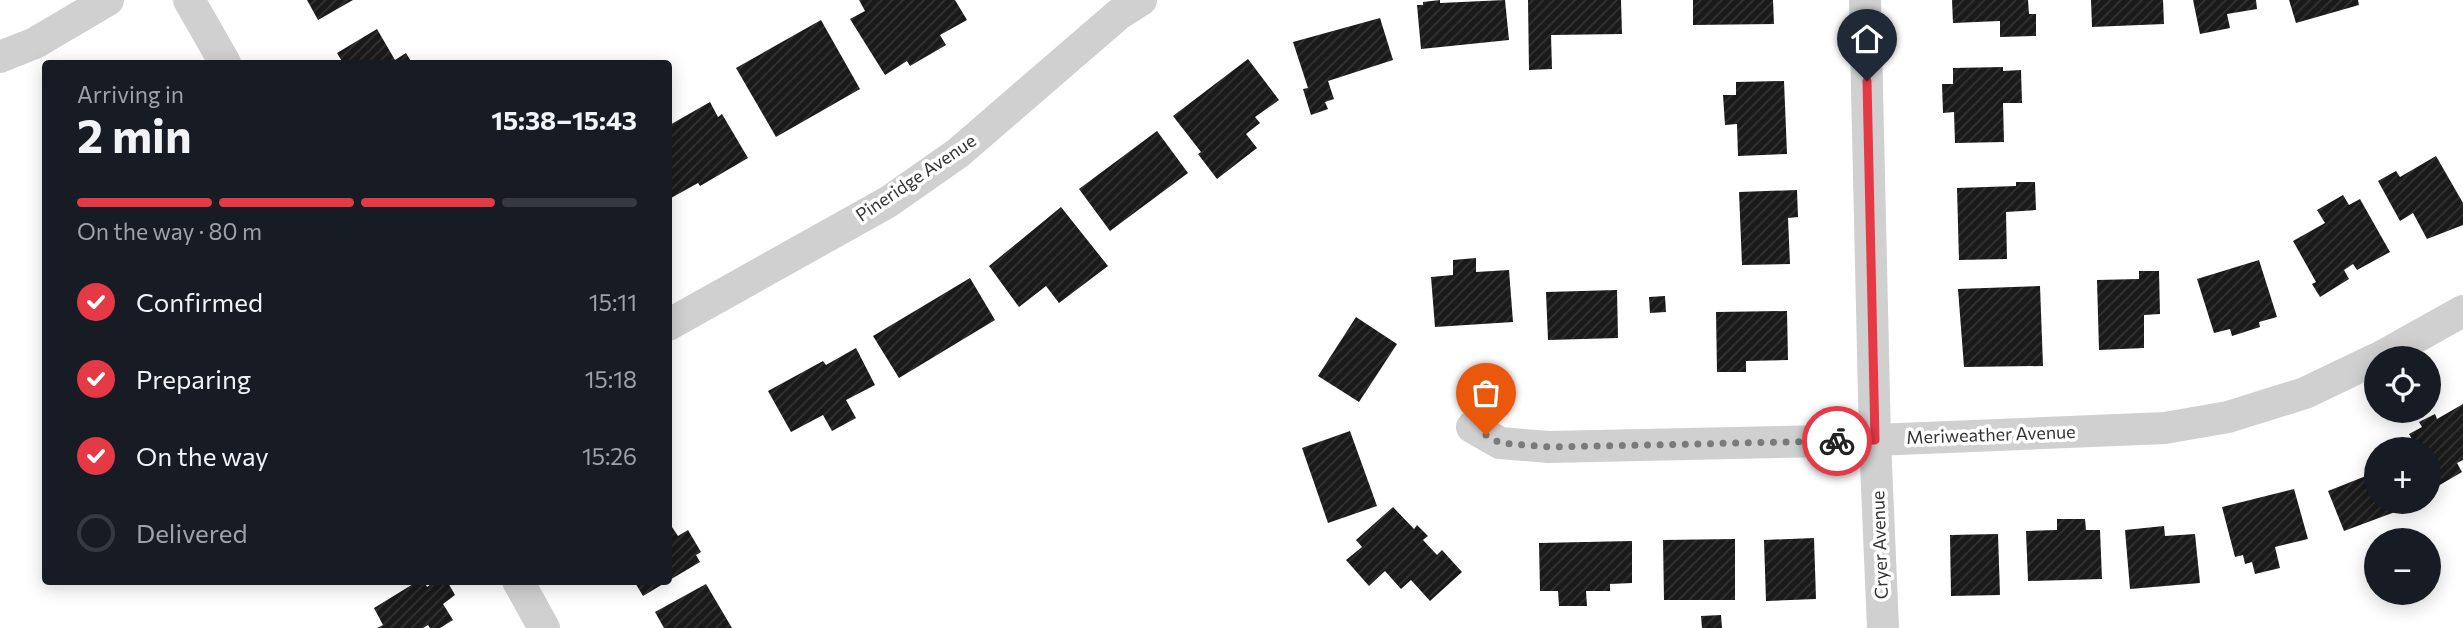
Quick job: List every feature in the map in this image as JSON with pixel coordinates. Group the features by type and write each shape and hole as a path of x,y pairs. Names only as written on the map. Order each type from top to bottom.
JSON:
{"street":[{"path":"0,57 35,43 108,0"},
{"path":"189,0 223,60"},
{"name":"Pineridge Avenue","path":"672,324 888,202 948,160 1119,14 1141,0"},
{"name":"Cryer Avenue","path":"1865,0 1875,440 1884,628"},
{"name":"Meriweather Avenue","path":"2400,346 2463,311"},
{"name":"Meriweather Avenue","path":"1472,427 1500,443 1549,447 1875,440 2165,428 2228,417 2305,393 2364,365"},
{"path":"520,585 544,628"}],"building":[{"path":"307,0 353,0 318,20"},
{"path":"859,0 955,0 967,20 940,35 946,45 910,66 907,61 885,75 850,19 865,11"},
{"path":"1440,0 1440,3 1505,0 1509,40 1421,49 1417,5"},
{"path":"1528,0 1621,0 1622,34 1551,35 1552,69 1529,70"},
{"path":"1693,0 1773,0 1774,24 1693,25"},
{"path":"1952,0 2028,0 2029,14 2036,14 2036,36 2000,37 2000,21 1953,23"},
{"path":"2091,0 2163,0 2164,24 2092,27"},
{"path":"2193,0 2256,0 2257,9 2227,14 2230,28 2200,34"},
{"path":"2289,0 2358,0 2359,5 2296,23"},
{"path":"1380,18 1393,60 1328,81 1334,99 1325,102 1328,109 1311,115 1303,89 1308,88 1293,42"},
{"path":"821,20 860,89 776,137 736,68"},
{"path":"377,29 395,60 341,60 337,53"},
{"path":"406,53 410,60 395,60"},
{"path":"1248,59 1279,100 1255,117 1260,123 1246,134 1257,148 1217,179 1198,154 1201,152 1173,116"},
{"path":"2003,67 2003,71 2021,70 2022,103 2003,103 2004,142 1955,143 1954,112 1943,113 1942,84 1953,84 1953,68"},
{"path":"1784,81 1787,154 1738,156 1737,124 1725,125 1723,95 1736,95 1736,82"},
{"path":"710,102 718,117 722,114 748,158 700,186 698,183 672,197 672,124"},
{"path":"1157,131 1188,173 1110,231 1079,189"},
{"path":"2436,156 2463,203 2463,225 2427,239 2413,213 2400,221 2378,181 2396,171 2400,177"},
{"path":"2016,182 2035,182 2036,210 2006,212 2007,259 1959,260 1957,188 2016,186"},
{"path":"1797,190 1798,217 1788,218 1790,264 1742,265 1739,192"},
{"path":"2343,195 2349,205 2360,199 2390,252 2357,270 2353,264 2344,270 2349,279 2320,297 2312,284 2316,282 2293,241 2325,223 2317,210"},
{"path":"1061,207 1108,266 1059,303 1046,286 1019,307 989,266"},
{"path":"1476,258 1476,272 1509,270 1513,322 1435,327 1431,277 1453,275 1453,260"},
{"path":"2259,260 2277,317 2259,322 2260,327 2232,336 2230,329 2214,333 2197,279"},
{"path":"2139,271 2159,271 2160,314 2144,315 2144,348 2099,350 2097,280 2139,279"},
{"path":"970,278 995,320 899,378 873,336"},
{"path":"2040,286 2043,366 1964,367 1958,289"},
{"path":"1617,290 1618,338 1548,340 1546,292"},
{"path":"1665,296 1666,312 1650,313 1649,297"},
{"path":"1787,311 1788,360 1746,361 1746,372 1717,372 1716,312"},
{"path":"1356,317 1397,344 1359,402 1318,376"},
{"path":"856,348 875,385 846,400 856,418 832,431 823,415 791,432 768,391 823,361 826,365"},
{"path":"2463,404 2463,460 2457,463 2462,472 2441,484 2441,437 2411,437 2409,434 2422,427 2420,423 2441,423 2441,417"},
{"path":"1350,431 1377,506 1328,523 1302,448"},
{"path":"2364,477 2364,514 2390,514 2344,531 2328,491"},
{"path":"2294,489 2308,539 2275,547 2280,568 2255,574 2252,562 2245,564 2243,555 2235,557 2222,507"},
{"path":"1393,507 1414,529 1417,525 1428,536 1423,540 1437,555 1442,550 1462,572 1430,601 1411,580 1401,589 1385,571 1369,586 1346,560 1362,547 1356,540"},
{"path":"2057,519 2085,519 2086,530 2100,530 2102,579 2028,581 2026,531 2057,530"},
{"path":"2164,526 2165,536 2195,534 2200,583 2130,589 2125,530"},
{"path":"672,527 678,536 688,530 701,552 696,555 700,562 672,579"},
{"path":"1998,534 2000,595 1951,596 1950,535"},
{"path":"1814,538 1816,599 1766,601 1764,540"},
{"path":"1735,539 1735,600 1664,600 1663,540"},
{"path":"1632,541 1632,583 1610,584 1610,591 1586,591 1587,606 1559,606 1558,591 1540,591 1539,543"},
{"path":"706,584 732,628 664,628 655,612"},
{"path":"411,585 449,585 455,595 443,604 453,620 440,628 430,628 428,625 423,628 377,628 383,625 374,608"},
{"path":"636,585 661,585 643,596"},
{"path":"1721,615 1722,628 1702,628 1701,616"}],"way so far":[{"path":"1486,435 1500,443 1549,447 1837,441"}],"route":[{"path":"1837,441 1875,440 1867,81"}]}
